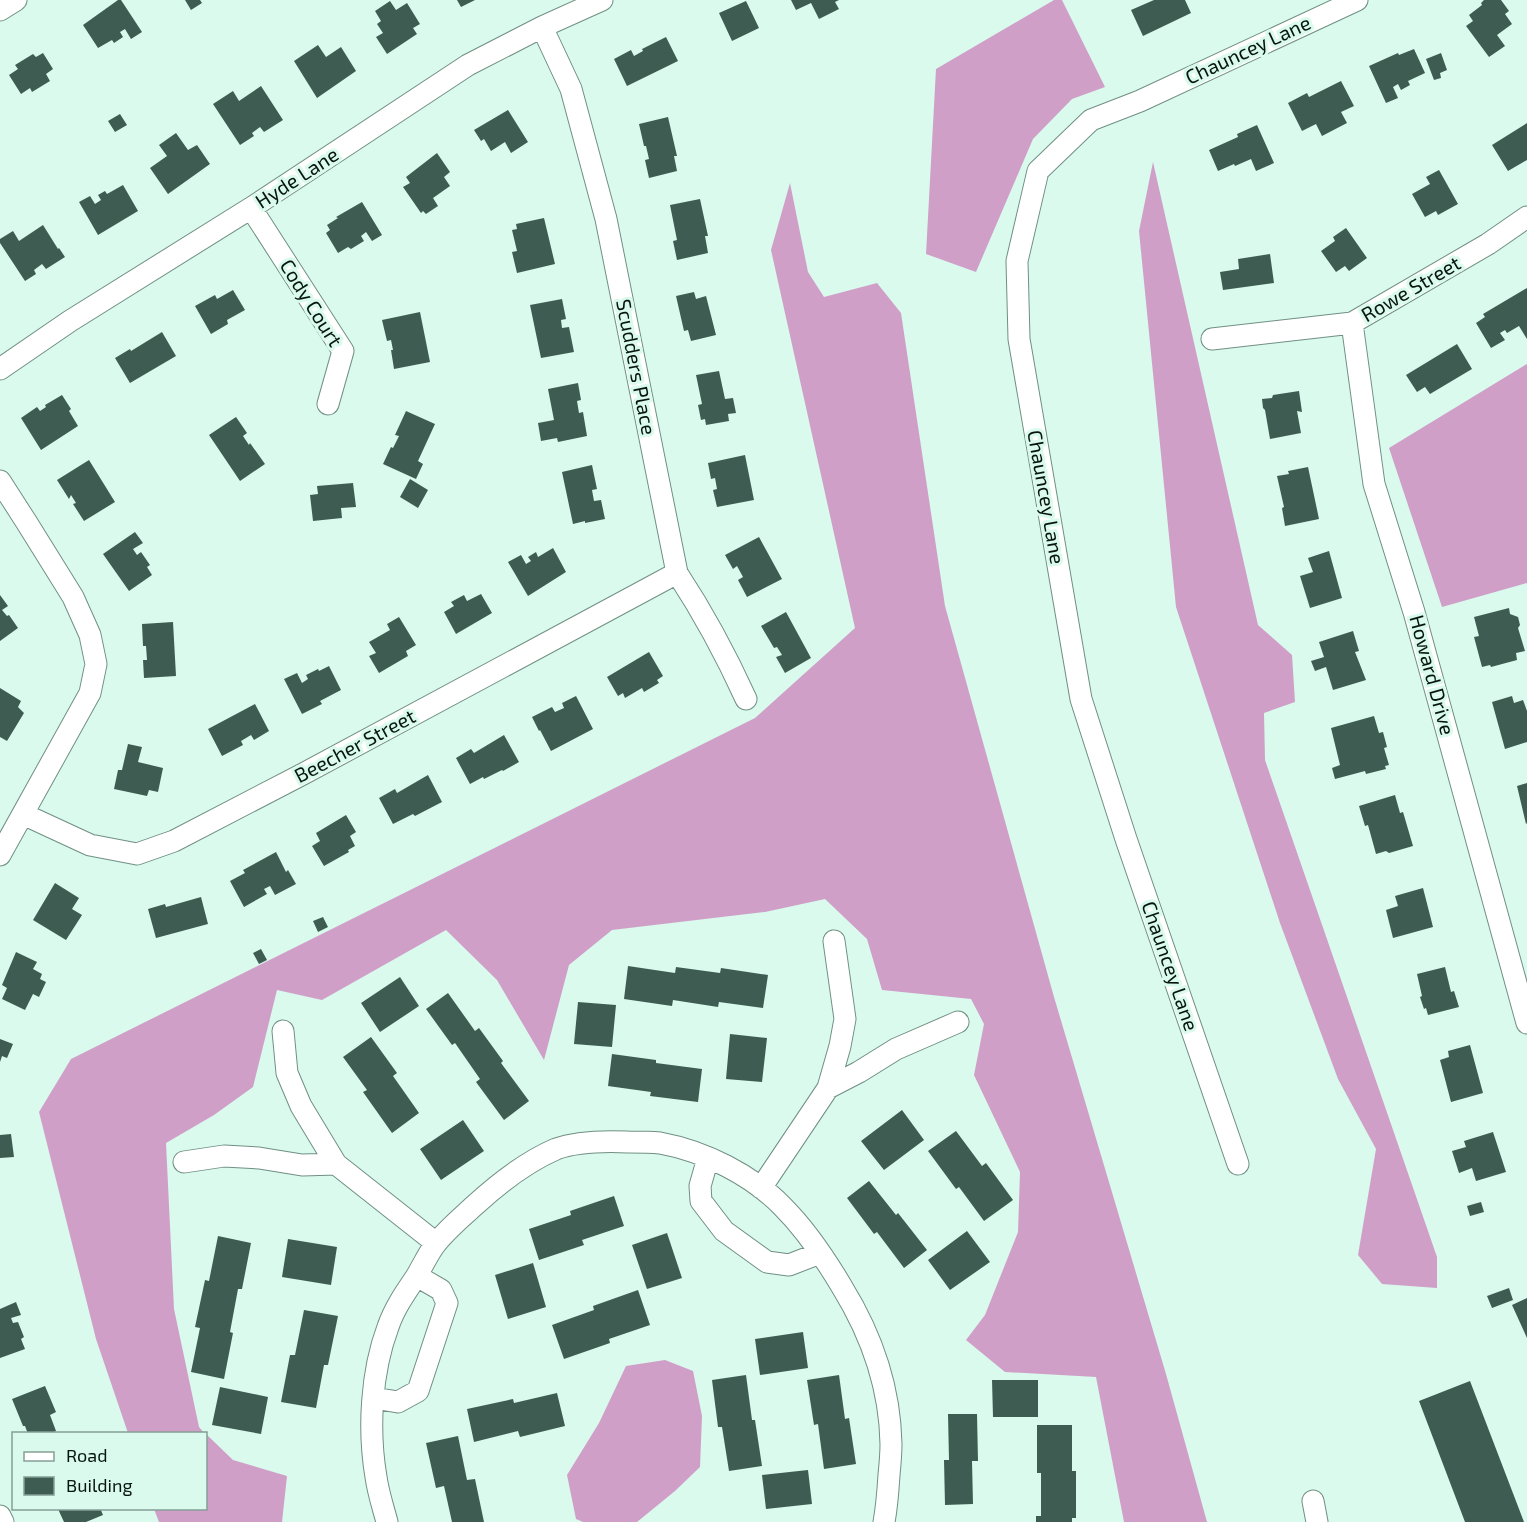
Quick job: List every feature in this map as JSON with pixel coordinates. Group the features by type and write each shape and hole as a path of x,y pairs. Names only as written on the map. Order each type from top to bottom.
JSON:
{"street":[{"path":"0,10 16,0"},
{"name":"Hyde Lane","path":"0,369 70,321 252,208 468,65 542,27 602,0"},
{"name":"Chauncey Lane","path":"1238,1164 1130,850 1081,699 1019,339 1017,261 1038,171 1090,120 1140,101 1357,0"},
{"name":"Scudders Place","path":"542,27 571,89 606,219 677,573 705,617 746,699"},
{"name":"Cody Court","path":"252,208 343,351 328,404"},
{"name":"Rowe Street","path":"1212,339 1352,323 1461,260 1527,217"},
{"name":"Howard Drive","path":"1352,323 1374,484 1414,612 1527,1023"},
{"path":"0,481 73,597 90,634 96,664 90,693 0,855"},
{"name":"Beecher Street","path":"23,813 90,845 137,854 174,841 313,769 677,573"},
{"path":"761,1188 828,1088 845,1019 834,940"},
{"path":"828,1088 896,1049 958,1022"},
{"path":"283,1031 287,1073 301,1106 336,1164 436,1243"},
{"path":"387,1522 376,1480 372,1448 372,1414 376,1372 387,1328 396,1307 436,1243 505,1179 524,1166 558,1149 574,1144 620,1141 659,1143 708,1158 761,1188 783,1207 809,1236 865,1329 886,1395 891,1456 888,1503 884,1522"},
{"path":"184,1162 224,1156 259,1158 302,1165 336,1164"},
{"path":"708,1158 700,1186 701,1201 724,1232 767,1262 789,1265 820,1253"},
{"path":"374,1398 398,1402 418,1391 447,1303 441,1290 417,1276"},
{"path":"1312,1501 1317,1522"},
{"path":"0,1516 3,1522"}],"shaded area":[{"path":"1054,0 1062,0 1105,87 1072,99 1033,139 976,272 926,254 936,69"},
{"path":"1153,162 1258,625 1292,655 1295,702 1264,713 1265,760 1437,1257 1437,1288 1382,1284 1358,1255 1376,1149 1338,1079 1280,923 1176,607 1139,231"},
{"path":"790,183 808,272 824,297 877,283 901,313 945,606 1054,997 1166,1374 1207,1522 1124,1522 1096,1377 1005,1372 966,1340 985,1315 1018,1232 1020,1172 974,1075 984,1024 971,999 882,990 867,939 825,899 765,912 612,930 569,965 544,1060 497,980 446,930 322,1000 277,990 253,1087 214,1115 166,1143 174,1309 199,1427 203,1432 128,1432 96,1339 39,1112 71,1059 755,718 855,628 771,250"},
{"path":"1527,364 1527,583 1442,607 1389,448"},
{"path":"665,1360 693,1371 702,1416 700,1467 637,1522 583,1522 576,1519 567,1475 599,1423 626,1366"},
{"path":"207,1435 233,1460 287,1476 282,1522 159,1522 154,1510 207,1510"}],"building":[{"path":"121,0 142,32 131,39 125,29 120,32 123,37 114,43 112,40 98,48 83,25"},
{"path":"185,0 200,0 202,3 191,10"},
{"path":"457,0 475,0 461,7"},
{"path":"791,0 839,0 835,2 839,9 819,19 811,3 796,10"},
{"path":"1154,0 1185,0 1191,13 1143,36 1131,10"},
{"path":"1484,0 1501,0 1509,11 1505,14 1512,24 1497,35 1505,46 1489,57 1466,26 1473,21 1469,15 1482,5"},
{"path":"390,1 396,10 407,3 420,24 413,28 417,34 387,54 376,37 383,33 377,24 381,21 375,11"},
{"path":"746,1 759,28 732,41 719,13"},
{"path":"666,37 678,61 627,86 614,59 631,50 634,56 643,51 642,49"},
{"path":"318,45 326,57 341,47 356,71 317,98 294,61"},
{"path":"1414,49 1425,73 1408,81 1410,85 1401,90 1398,84 1393,87 1398,98 1386,103 1369,66 1398,53 1399,55"},
{"path":"43,53 53,69 46,74 50,81 32,92 30,88 21,94 9,75 18,69 15,65 33,54 36,57"},
{"path":"1441,53 1447,70 1440,73 1441,78 1434,80 1426,59"},
{"path":"1341,81 1354,106 1341,112 1347,123 1322,136 1316,124 1302,131 1288,103 1307,93 1309,97"},
{"path":"261,86 283,120 264,132 260,127 252,133 254,136 240,145 213,104 233,91 239,101"},
{"path":"508,110 528,142 511,153 505,142 491,151 484,139 481,141 474,130"},
{"path":"120,114 127,125 115,132 108,121"},
{"path":"668,117 677,156 674,156 677,171 649,178 645,160 649,159 639,124"},
{"path":"1527,123 1527,160 1508,171 1492,145"},
{"path":"1257,125 1274,163 1256,171 1251,159 1218,171 1209,150 1238,137 1237,134"},
{"path":"176,133 188,150 197,145 210,164 168,194 150,168 167,156 159,145"},
{"path":"437,153 450,172 444,177 450,186 433,198 438,206 426,214 423,211 421,213 403,187 410,183 406,177"},
{"path":"1439,170 1458,204 1438,215 1436,211 1425,217 1412,194 1430,184 1426,177"},
{"path":"123,185 138,211 98,235 79,202 90,196 95,204 101,200 98,195 105,191 107,194"},
{"path":"700,199 708,236 705,236 708,253 677,260 673,241 677,240 670,205"},
{"path":"362,202 382,235 372,241 366,232 361,236 364,241 351,249 348,247 338,253 326,233 330,230 327,225"},
{"path":"544,218 555,264 517,273 512,252 517,251 512,230 517,229 516,224"},
{"path":"43,225 65,257 46,269 42,264 34,270 36,274 25,281 0,243 0,239 13,231 19,241"},
{"path":"1346,228 1367,258 1349,271 1345,266 1336,272 1321,251 1335,241 1333,237"},
{"path":"1270,254 1274,283 1223,290 1220,272 1239,269 1238,259"},
{"path":"1527,288 1527,339 1519,326 1507,333 1505,330 1500,333 1505,340 1491,348 1476,323 1485,317 1483,314"},
{"path":"233,290 245,310 227,320 228,324 211,334 195,306 215,295 217,299"},
{"path":"694,292 696,299 706,296 716,335 691,341 688,330 684,331 676,296"},
{"path":"562,299 566,319 561,320 562,328 569,327 574,352 541,358 530,305"},
{"path":"420,312 430,362 394,369 391,340 387,341 382,320"},
{"path":"162,332 176,356 130,383 115,358"},
{"path":"1457,344 1472,369 1430,394 1425,387 1417,392 1406,375"},
{"path":"719,371 725,399 733,398 736,413 728,414 729,421 706,425 705,419 701,420 698,405 702,404 696,375"},
{"path":"578,383 581,400 577,401 579,413 583,412 587,436 558,442 557,438 541,441 538,423 554,420 548,389"},
{"path":"1299,391 1302,412 1297,411 1301,433 1270,439 1262,399"},
{"path":"62,395 78,426 41,450 21,418 37,407 40,411 46,407 45,405"},
{"path":"406,411 435,424 418,461 423,464 416,479 383,464 399,436 395,435"},
{"path":"236,417 247,433 243,436 265,464 240,481 209,435"},
{"path":"745,455 754,500 717,507 713,490 717,489 715,478 711,479 708,463"},
{"path":"89,460 115,502 84,521 73,504 76,503 71,495 69,499 57,480"},
{"path":"592,465 597,489 592,490 594,501 601,500 605,519 573,524 562,472"},
{"path":"1308,467 1319,519 1285,526 1282,508 1284,507 1277,476"},
{"path":"410,479 428,490 418,508 400,497"},
{"path":"353,483 356,507 341,508 342,518 313,521 310,495 318,494 317,486"},
{"path":"135,532 143,543 133,549 137,555 141,552 150,565 147,567 152,575 129,591 103,554"},
{"path":"759,537 782,579 747,597 738,580 743,577 737,566 733,569 725,555"},
{"path":"553,548 566,572 528,596 508,562 521,555 526,564 531,561 528,557 536,552 538,557"},
{"path":"1329,551 1342,598 1310,608 1300,576 1313,572 1308,558"},
{"path":"481,594 492,613 456,634 444,612 454,606 451,602 464,595 467,601"},
{"path":"0,595 8,606 2,610 7,616 9,615 18,628 0,641"},
{"path":"1509,608 1510,614 1518,617 1520,625 1518,628 1525,651 1516,653 1517,660 1482,667 1474,637 1479,636 1474,617"},
{"path":"786,612 811,658 785,673 776,657 782,655 777,647 774,648 761,626"},
{"path":"399,617 416,645 406,651 408,656 379,673 369,656 376,653 369,642 390,630 387,624"},
{"path":"173,622 176,676 144,678 143,660 147,660 146,646 143,646 142,624"},
{"path":"1353,631 1359,651 1355,652 1366,680 1333,690 1326,667 1315,671 1311,661 1324,657 1319,642"},
{"path":"649,652 663,676 657,680 659,683 644,692 642,688 625,698 623,693 618,696 607,677"},
{"path":"329,666 341,690 320,701 322,704 302,714 284,679 297,673 302,683 308,679 306,675"},
{"path":"0,688 21,701 18,707 24,713 7,741 0,737"},
{"path":"576,696 593,729 551,751 532,717 552,707 555,712 564,708 562,703"},
{"path":"1512,696 1514,703 1523,700 1527,711 1527,742 1505,749 1492,702"},
{"path":"255,704 269,731 254,740 251,735 241,741 243,745 222,756 208,729"},
{"path":"1374,716 1379,733 1383,732 1387,747 1384,748 1389,765 1385,766 1386,769 1366,774 1365,771 1335,779 1332,768 1340,765 1331,728"},
{"path":"504,735 519,762 470,784 456,758 471,749 474,753"},
{"path":"128,744 142,747 138,762 163,768 158,792 149,790 147,796 114,789 118,770 122,770"},
{"path":"428,775 442,802 393,824 379,798 395,789 397,793"},
{"path":"1527,783 1527,823 1526,824 1517,786"},
{"path":"1395,795 1400,813 1403,812 1413,846 1376,854 1368,825 1365,826 1359,806"},
{"path":"346,815 356,832 350,836 355,846 324,866 312,846 320,841 316,833"},
{"path":"276,852 286,872 288,870 296,884 275,895 270,886 264,889 267,894 244,907 230,881 245,873 243,870"},
{"path":"55,883 79,898 72,909 82,915 66,940 33,920"},
{"path":"1423,888 1433,927 1393,938 1386,910 1398,906 1395,896"},
{"path":"201,897 208,924 156,938 148,909 165,904 166,907"},
{"path":"323,917 328,927 318,932 313,921"},
{"path":"261,949 267,960 259,964 253,953"},
{"path":"16,952 37,962 33,969 42,974 40,979 46,982 39,997 33,994 25,1010 2,999 7,988 2,985"},
{"path":"628,966 675,973 676,967 720,973 721,968 768,975 763,1008 719,1002 718,1007 673,1000 672,1006 624,999"},
{"path":"1445,967 1451,992 1454,991 1459,1007 1428,1015 1420,997 1422,996 1417,974"},
{"path":"400,977 419,1006 380,1032 361,1003"},
{"path":"448,993 475,1031 479,1028 529,1101 504,1120 476,1082 480,1079 455,1043 452,1045 426,1009"},
{"path":"578,1002 616,1005 612,1047 574,1044"},
{"path":"730,1034 767,1038 762,1082 726,1079"},
{"path":"371,1037 397,1073 393,1076 419,1113 392,1133 363,1092 367,1090 343,1057"},
{"path":"0,1039 13,1044 7,1058 2,1056 0,1062"},
{"path":"1470,1045 1483,1093 1451,1102 1440,1060 1449,1057 1448,1051"},
{"path":"612,1054 702,1069 698,1102 650,1096 651,1092 608,1086"},
{"path":"902,1110 924,1140 884,1170 861,1141"},
{"path":"463,1120 484,1151 441,1180 420,1149"},
{"path":"956,1131 982,1166 986,1163 1013,1200 984,1221 959,1187 956,1189 928,1151"},
{"path":"1493,1132 1506,1172 1476,1181 1472,1168 1459,1173 1452,1151 1466,1147 1464,1141"},
{"path":"11,1134 14,1157 0,1158 0,1135"},
{"path":"869,1181 927,1250 904,1268 847,1198"},
{"path":"614,1196 624,1226 582,1240 584,1245 539,1260 529,1229 571,1215 570,1211"},
{"path":"1481,1202 1484,1212 1470,1216 1467,1206"},
{"path":"967,1231 990,1262 950,1290 928,1260"},
{"path":"667,1233 682,1278 647,1289 632,1245"},
{"path":"218,1236 251,1243 242,1289 238,1289 230,1332 233,1333 224,1379 191,1372 200,1328 195,1327 205,1280 209,1281"},
{"path":"288,1239 337,1247 331,1285 282,1277"},
{"path":"533,1263 546,1307 508,1319 495,1275"},
{"path":"1509,1288 1513,1300 1492,1308 1487,1296"},
{"path":"638,1290 650,1325 609,1339 610,1343 564,1359 552,1325 594,1310 593,1306"},
{"path":"1527,1298 1527,1338 1512,1305"},
{"path":"16,1302 21,1315 11,1318 13,1323 18,1322 24,1337 21,1339 25,1349 0,1358 0,1309"},
{"path":"304,1310 338,1316 328,1365 324,1365 316,1408 281,1402 290,1355 295,1355"},
{"path":"803,1332 808,1368 760,1375 755,1339"},
{"path":"746,1375 752,1420 755,1420 762,1466 729,1471 722,1427 718,1427 712,1380"},
{"path":"839,1375 845,1419 849,1418 856,1464 824,1469 818,1424 814,1425 807,1380"},
{"path":"992,1380 1038,1380 1038,1417 993,1417"},
{"path":"1470,1381 1524,1522 1465,1522 1419,1401"},
{"path":"45,1386 56,1412 50,1415 56,1431 27,1432 12,1399"},
{"path":"220,1387 268,1397 261,1434 212,1425"},
{"path":"557,1393 565,1426 520,1437 518,1431 474,1442 467,1409 513,1399 514,1403"},
{"path":"948,1414 977,1414 978,1461 972,1461 973,1504 945,1505 944,1460 949,1460"},
{"path":"1037,1425 1072,1425 1072,1471 1076,1471 1076,1518 1072,1518 1072,1522 1036,1522 1036,1516 1041,1516 1041,1473 1037,1473"},
{"path":"458,1436 467,1480 475,1479 484,1522 452,1522 444,1486 436,1488 426,1443"},
{"path":"808,1470 812,1504 766,1509 762,1475"},
{"path":"58,1510 101,1510 103,1515 86,1522 64,1522"}]}
